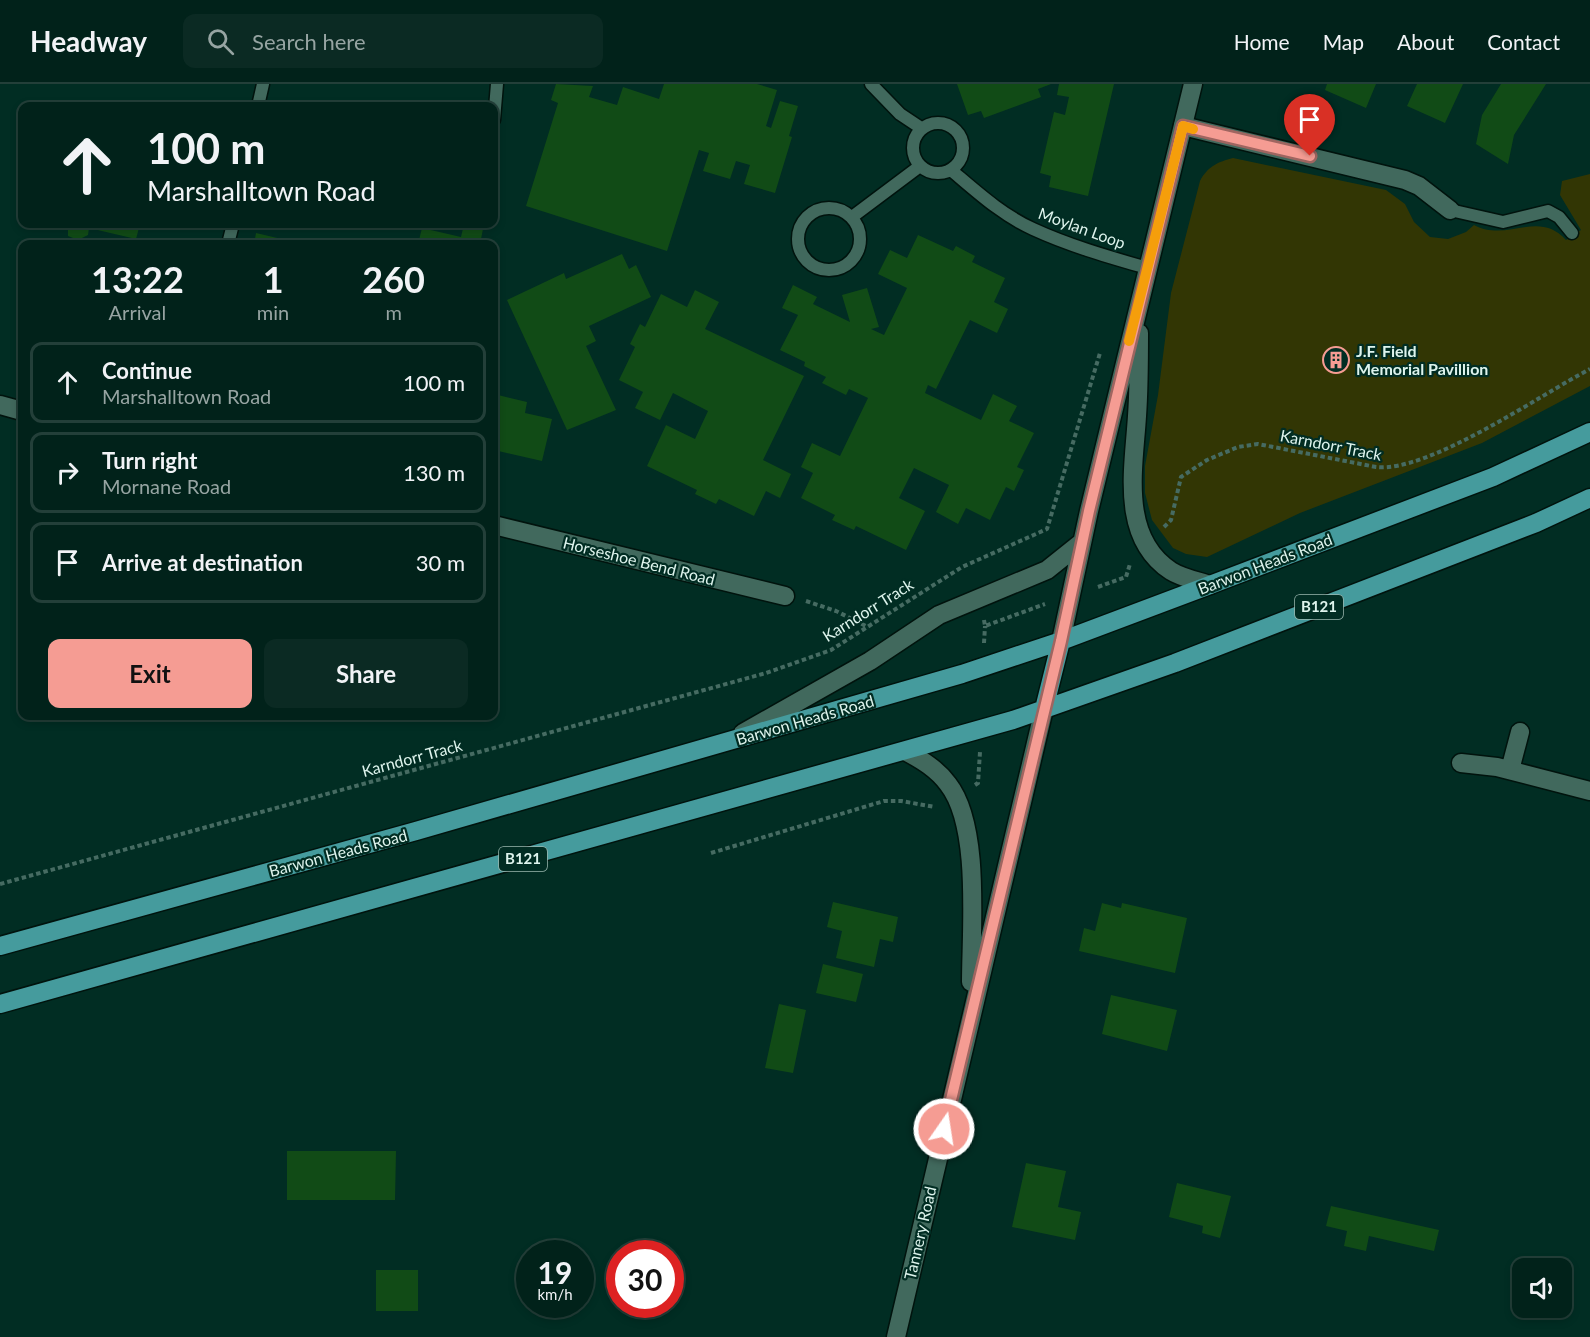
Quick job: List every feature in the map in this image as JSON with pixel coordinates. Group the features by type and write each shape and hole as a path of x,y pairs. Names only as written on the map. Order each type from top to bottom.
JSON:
{"main road":[{"name":"Barwon Heads Road","path":"0,946 962,674 1061,641 1493,477 1590,432"},
{"name":"B121","path":"0,1004 905,752 1044,709 1175,663 1536,523 1590,498"},
{"path":"1044,709 1061,641"}],"street":[{"path":"1061,641 1082,542 1193,84"},
{"path":"1183,126 1405,180 1419,186 1450,210"},
{"path":"1140,298 1138,403 1131,484 1137,519 1158,559 1171,571 1210,585"},
{"path":"0,405 18,410"},
{"name":"Horseshoe Bend Road","path":"498,526 785,596"},
{"path":"727,742 870,661 939,615 976,598 1037,576 1082,542"},
{"name":"Tannery Road","path":"896,1337 1044,709"},
{"path":"1510,770 1520,732"},
{"path":"905,752 931,767 948,783 956,796 964,820 970,867 971,1014"},
{"path":"1461,763 1510,770 1590,791"}],"lane":[{"path":"259,102 263,84"},
{"path":"496,102 497,84"},
{"path":"871,84 900,114 921,128"},
{"path":"945,123 958,132 963,148 958,164 951,170 935,173 920,166 913,152 913,143 921,128 928,124 945,123"},
{"path":"852,217 920,166"},
{"name":"Moylan Loop","path":"951,170 989,202 1032,229 1074,245 1148,267"},
{"path":"832,208 852,217 858,226 860,249 847,266 825,271 806,262 800,252 799,231 811,213 832,208"},
{"path":"1450,210 1503,222 1548,211 1559,217 1572,233"}],"path":[{"path":"962,567 1047,529 1101,351"},
{"name":"Karndorr Track","path":"0,884 766,673 831,650 962,567 983,613 985,626 1126,577 1135,548 1171,520 1181,477 1207,460 1225,452 1258,444 1376,467 1396,468 1467,439 1590,369"},
{"path":"785,596 836,611 866,626"}],"green space":[{"path":"1233,158 1386,190 1405,204 1414,222 1430,237 1448,239 1466,232 1474,225 1487,230 1499,231 1534,226 1545,227 1555,231 1566,240 1581,230 1560,195 1562,181 1590,174 1590,386 1482,443 1300,513 1207,557 1186,554 1173,548 1152,520 1145,493 1145,466 1158,395 1171,293 1200,181 1214,165"}],"building":[{"path":"556,84 593,86 589,97 617,105 623,87 659,99 664,84 757,84 777,90 766,126 771,128 780,101 798,106 789,136 792,137 775,193 744,184 750,165 736,161 730,179 703,171 709,153 699,150 667,251 526,206 558,103 551,100"},
{"path":"957,84 1051,84 1038,89 1041,97 984,118 981,111 968,115"},
{"path":"1059,84 1114,84 1088,196 1049,187 1051,176 1040,173 1054,112 1065,115 1069,97 1057,95"},
{"path":"1327,84 1376,84 1366,108 1325,90"},
{"path":"1417,84 1463,84 1445,123 1407,106"},
{"path":"1501,84 1546,84 1514,135 1508,164 1476,144 1482,115"},
{"path":"68,228 89,228 88,235 78,240 68,236"},
{"path":"89,228 139,228 136,239"},
{"path":"422,228 461,237 463,228 483,228 481,240 419,240"},
{"path":"256,233 286,240 255,240"},
{"path":"918,235 953,251 956,246 975,256 972,262 1005,278 994,302 1008,309 997,333 970,320 936,389 928,385 925,393 981,420 993,394 1017,406 1009,421 1034,433 1017,467 1024,470 1014,491 1006,487 990,520 966,508 958,524 936,512 949,485 914,468 899,498 925,511 906,550 856,526 854,530 832,520 835,515 801,498 813,473 801,467 812,443 840,456 868,398 849,389 846,395 822,383 826,377 804,366 805,362 780,350 798,315 782,308 793,285 817,297 813,304 850,322 842,295 867,288 879,327 871,329 884,335 907,288 878,274 890,250 907,258"},
{"path":"622,254 629,269 636,265 651,297 589,326 596,341 586,346 616,410 567,430 507,300 564,273 566,279"},
{"path":"695,290 719,302 705,329 804,376 763,460 791,474 780,498 766,491 754,516 719,499 716,504 695,494 697,490 647,466 666,425 695,439 708,411 673,393 660,420 635,408 643,392 619,380 635,347 630,344 640,324 645,327 661,294 687,307"},
{"name":"J.F. Field Memorial Pavillion","path":"1326,351 1349,356 1347,369 1323,363"},
{"path":"498,395 527,402 525,413 552,419 542,461 498,451"},
{"path":"833,902 898,917 893,942 880,939 874,967 836,958 842,931 827,927"},
{"path":"1102,903 1121,908 1122,903 1187,918 1175,973 1079,951 1084,928 1095,931"},
{"path":"823,964 863,974 856,1002 816,993"},
{"path":"1111,995 1177,1010 1167,1051 1102,1034"},
{"path":"779,1004 806,1010 793,1073 765,1068"},
{"path":"287,1151 396,1151 395,1200 287,1200"},
{"path":"1026,1163 1066,1171 1058,1207 1081,1212 1075,1240 1012,1227"},
{"path":"1177,1183 1231,1196 1220,1238 1202,1233 1203,1226 1169,1217"},
{"path":"1331,1206 1439,1230 1434,1251 1369,1236 1366,1251 1344,1246 1347,1231 1326,1226"},
{"path":"376,1270 418,1270 418,1311 376,1311"}],"slow traffic":[{"path":"1129,341 1183,126 1193,129"}],"place":[{"name":"J.F. Field Memorial Pavillion","path":"1336,360"}],"route":[{"path":"944,1129 1061,641 1089,511 1183,126 1310,156"}]}
